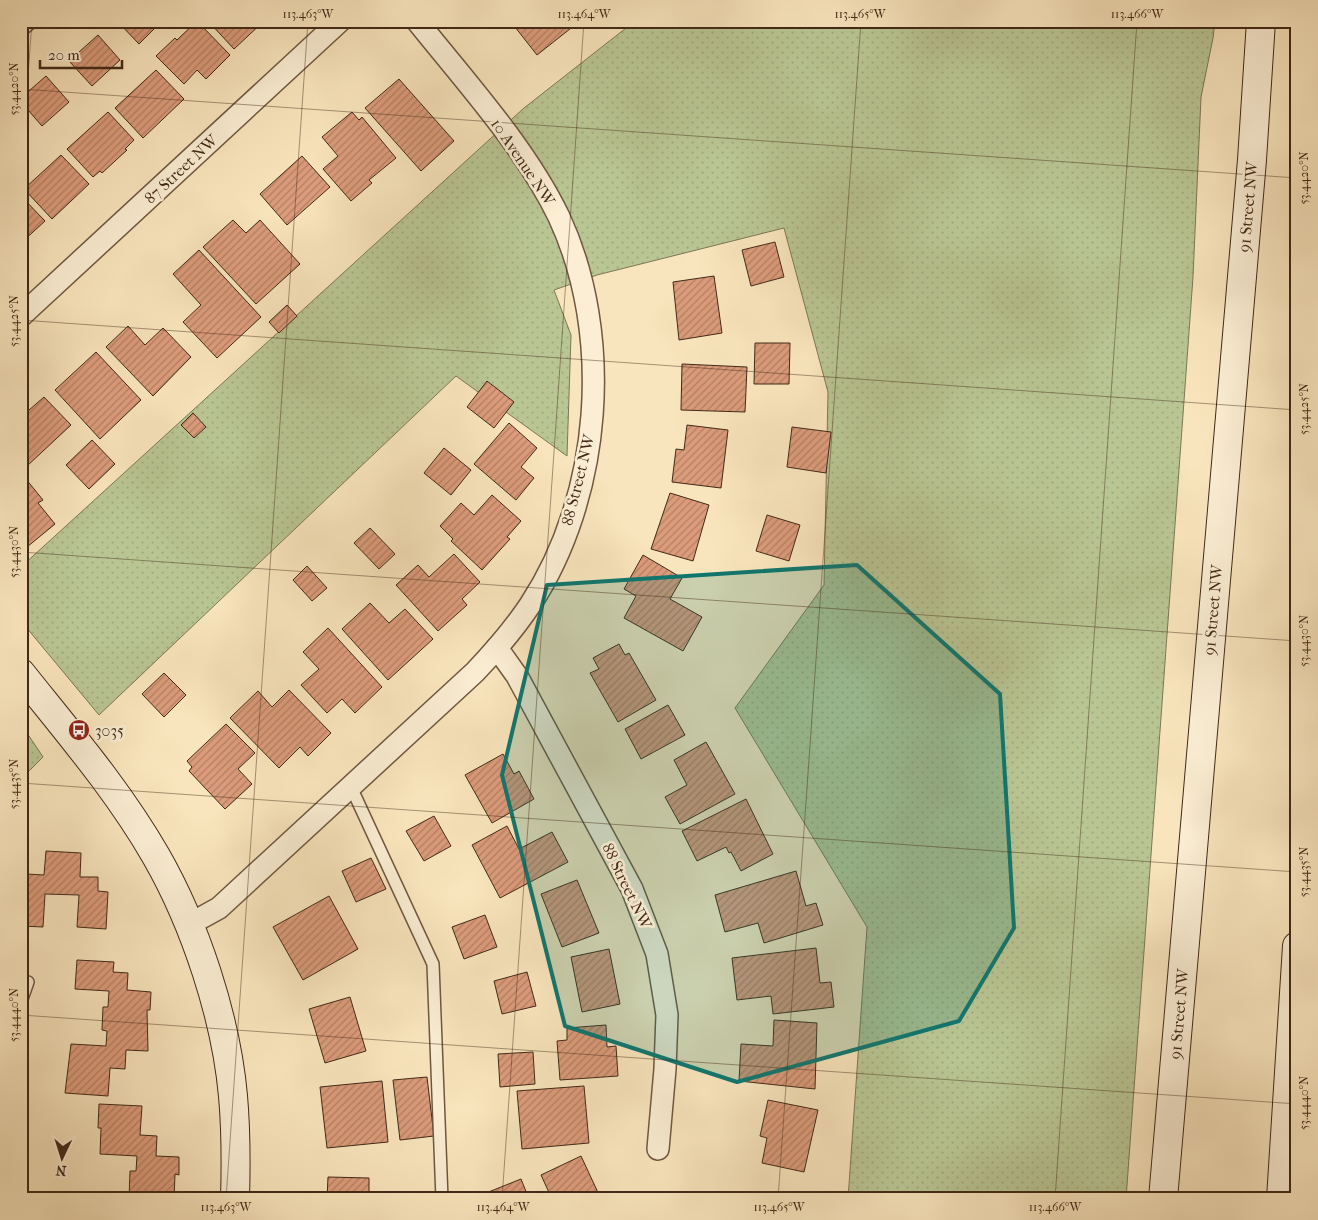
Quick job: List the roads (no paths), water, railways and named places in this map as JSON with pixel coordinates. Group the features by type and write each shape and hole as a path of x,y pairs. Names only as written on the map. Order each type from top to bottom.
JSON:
{"main road":[{"name":"91 Street NW","path":"1163,1199 1252,160 1261,21"},
{"path":"21,672 122,803 156,856 190,924 208,976 222,1033 233,1095 236,1150 235,1199"},
{"path":"1281,1199 1297,946"}],"street":[{"name":"87 Street NW","path":"21,316 340,21"},
{"name":"10 Avenue NW","path":"417,21 487,110 542,185 559,217 571,247 589,322"},
{"name":"88 Street NW","path":"190,924 219,908 351,787 497,648 531,604 549,570 566,530 581,484 592,421 594,357 589,322"},
{"name":"88 Street NW","path":"497,648 517,676 632,889 657,954 667,1015 665,1069 658,1149"}],"lane":[{"path":"21,31 33,21"},
{"path":"351,787 433,964 442,1199"},
{"path":"21,1002 28,982"}],"place":[{"name":"3035","path":"79,730"}]}
